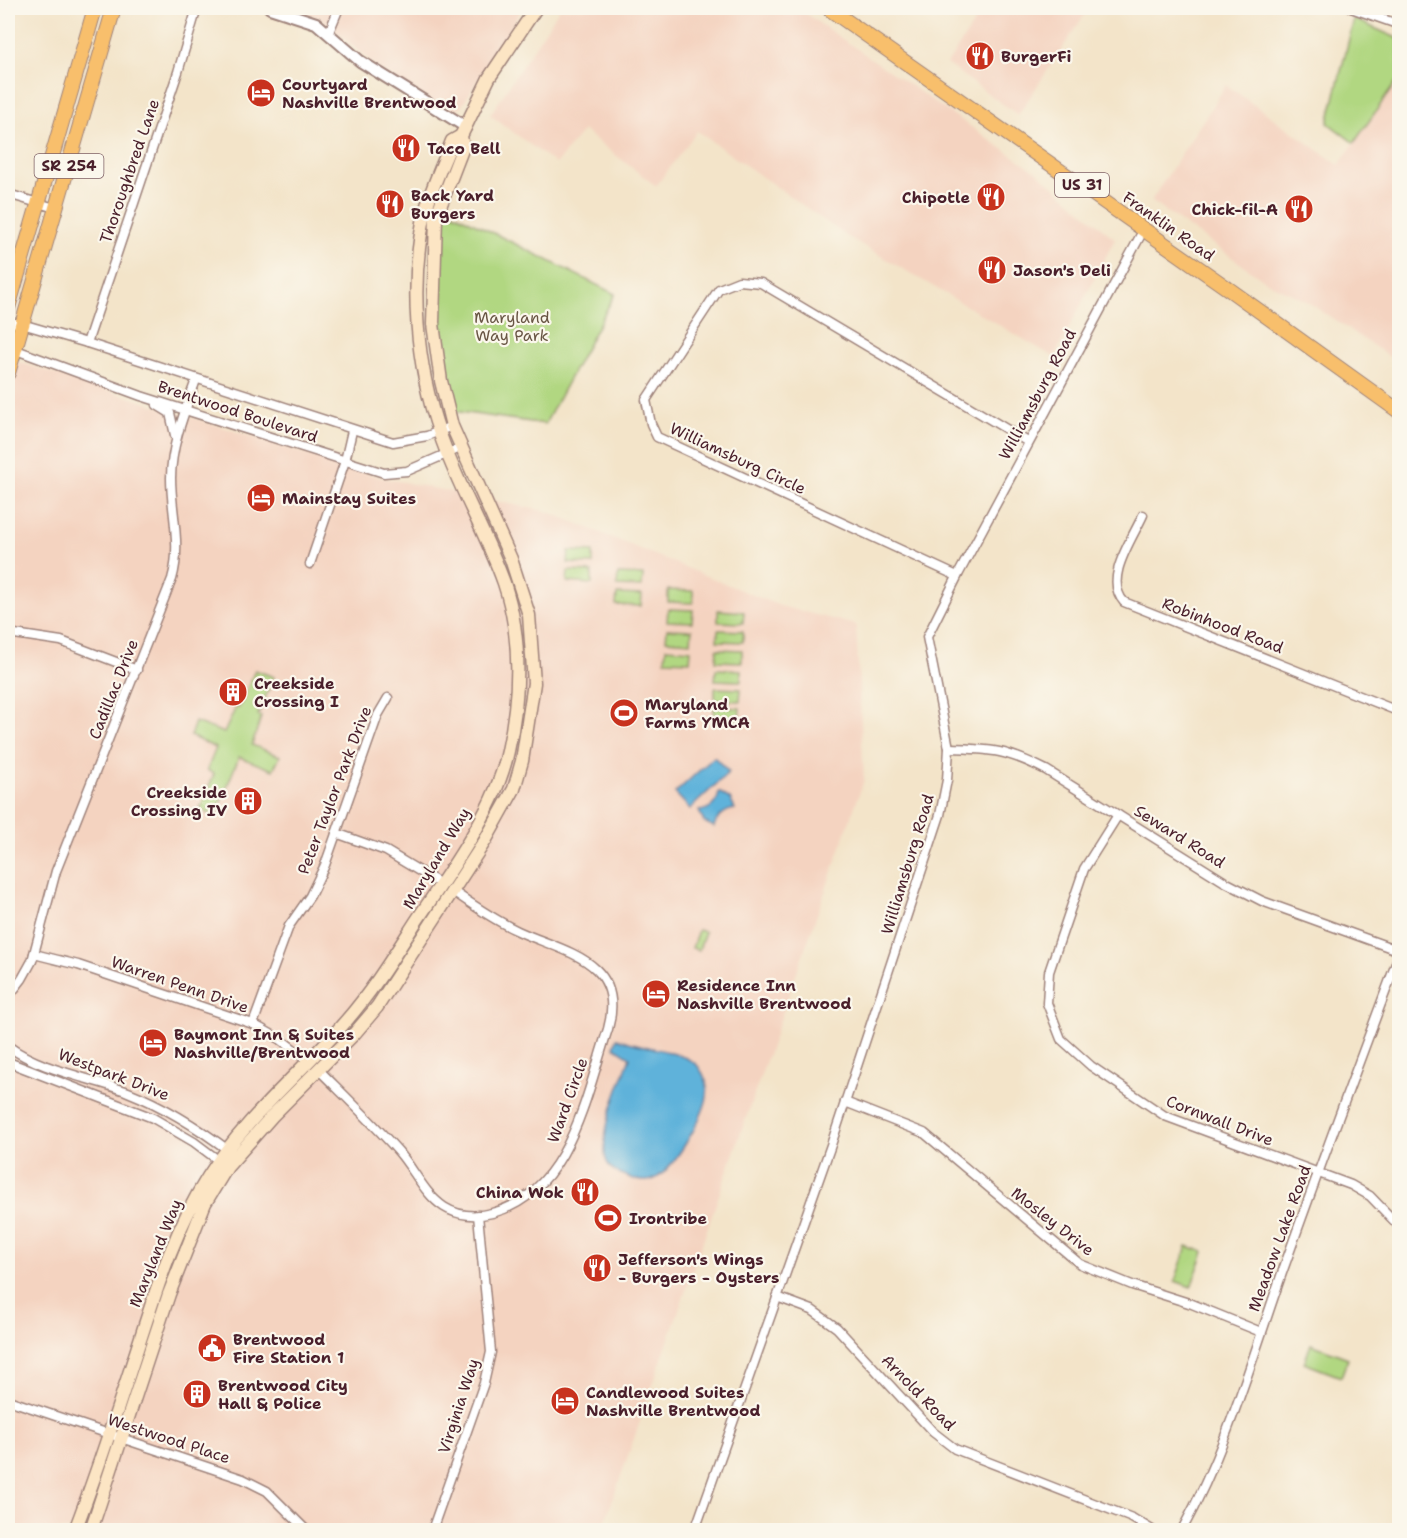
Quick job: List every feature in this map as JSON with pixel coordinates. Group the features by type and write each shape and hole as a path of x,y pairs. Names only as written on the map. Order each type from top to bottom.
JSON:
{"main road":[{"name":"SR 254","path":"8,308 95,8"},
{"name":"SR 254","path":"8,373 11,349 22,324 114,8"},
{"name":"Maryland Way","path":"75,1530 173,1243 195,1198 223,1163 319,1070 377,1006 446,887 498,782 508,756 517,707 513,618 500,574 447,454 425,382 418,323 417,266 432,192 452,141 463,131 489,78 536,8"},
{"name":"Franklin Road","path":"828,8 1400,412"},
{"name":"Maryland Way","path":"233,1153 257,1114 345,1022 370,992 446,887 485,841 514,789 525,748 532,709 534,670 532,636 515,568 452,426 441,381 433,324 436,217 464,147 463,131"},
{"path":"417,266 434,266"},
{"path":"500,574 515,568"},
{"path":"515,638 532,636"},
{"path":"498,782 514,789"},
{"path":"308,1060 319,1070"},
{"name":"Maryland Way","path":"91,1530 158,1329 205,1203 223,1163"},
{"path":"149,1313 158,1329"}],"street":[{"name":"Thoroughbred Lane","path":"87,343 197,8"},
{"path":"270,8 316,23 366,65 463,131"},
{"path":"329,32 339,8"},
{"path":"1351,8 1400,25"},
{"path":"8,194 55,208"},
{"name":"Williamsburg Road","path":"695,1530 845,1102 940,815 947,780 949,748 927,637 1028,442 1144,229"},
{"name":"Williamsburg Circle","path":"957,576 657,437 651,424 646,400 719,289 739,281 762,283 1028,442"},
{"name":"Brentwood Boulevard","path":"8,322 87,343 352,431 393,442 439,432 452,426"},
{"name":"Brentwood Boulevard","path":"11,349 141,396 384,473 407,471 460,448"},
{"name":"Cadillac Drive","path":"8,997 22,979 34,954 56,871 176,565 177,548 171,478 175,446 196,380"},
{"path":"141,396 170,413 174,423 175,446"},
{"path":"310,564 345,461 352,431"},
{"name":"Robinhood Road","path":"1143,515 1115,578 1116,593 1124,602 1164,620 1278,661 1338,689 1400,712"},
{"path":"8,633 66,642 137,669"},
{"name":"Peter Taylor Park Drive","path":"254,1024 289,926 310,896 325,865 378,715 388,698"},
{"name":"Seward Road","path":"949,748 995,749 1015,754 1225,882 1262,901 1400,952"},
{"name":"Cornwall Drive","path":"1118,815 1084,869 1049,972 1047,1003 1057,1032 1073,1053 1165,1116 1351,1185 1370,1196 1400,1227"},
{"name":"Ward Circle","path":"319,1070 397,1150 433,1198 453,1212 478,1215 501,1210 522,1198 537,1187 558,1162 572,1135 610,1022 611,1003 603,979 582,957 515,930 386,851 336,833"},
{"name":"Meadow Lake Road","path":"1182,1530 1215,1461 1400,952"},
{"name":"Warren Penn Drive","path":"34,954 78,965 254,1024 280,1039 308,1060"},
{"name":"Westpark Drive","path":"8,1046 44,1064 159,1105 201,1130 233,1153"},
{"name":"Westpark Drive","path":"8,1062 40,1077 121,1104 153,1118 223,1163"},
{"path":"40,1077 44,1064"},
{"name":"Mosley Drive","path":"845,1102 924,1133 1080,1264 1132,1285 1192,1304 1261,1332"},
{"name":"Virginia Way","path":"432,1530 484,1383 491,1352 478,1215"},
{"name":"Arnold Road","path":"777,1297 812,1310 837,1328 933,1432 955,1449 1132,1518 1152,1530"},
{"name":"Westwood Place","path":"8,1400 243,1479 267,1491 306,1530"}],"shaded area":[{"path":"284,8 523,8 461,107 451,112 380,70 323,20"},
{"path":"560,8 797,8 1037,172 1115,239 1054,357 845,235 697,131 656,186 583,130 556,164 490,115"},
{"path":"984,8 1089,8 1018,115 947,64"},
{"path":"1399,80 1400,363 1305,300 1270,284 1151,201 1226,85 1339,165"},
{"path":"16,361 379,477 549,512 780,606 856,625 864,780 602,1530 8,1530 8,391"}],"green space":[{"path":"1354,19 1399,39 1399,78 1354,143 1328,123"},
{"name":"Maryland Way Park","path":"444,208 615,294 545,424 453,411 437,349 434,280"},
{"path":"569,551 593,552 593,564 568,563"},
{"path":"568,571 592,572 592,584 567,582"},
{"path":"618,574 643,575 642,587 617,586"},
{"path":"668,590 693,591 693,603 668,602"},
{"path":"617,594 642,595 641,606 616,605"},
{"path":"668,609 693,610 692,622 667,621"},
{"path":"718,610 744,612 743,623 718,622"},
{"path":"667,629 692,630 691,642 666,640"},
{"path":"718,630 743,631 743,642 717,641"},
{"path":"666,648 691,650 690,661 665,660"},
{"path":"717,649 742,650 742,662 716,661"},
{"path":"716,669 741,670 741,681 715,680"},
{"path":"255,670 274,677 258,715 261,717 252,745 280,756 273,770 239,757 215,816 200,809 214,774 207,770 216,748 190,736 195,722 224,733 236,707 239,708"},
{"path":"715,688 741,689 740,701 715,700"},
{"path":"714,707 740,708 739,720 714,719"},
{"path":"698,930 705,932 699,950 692,948"},
{"path":"1187,1246 1204,1252 1191,1287 1175,1281"},
{"path":"1311,1344 1348,1358 1341,1377 1304,1363"}],"water":[{"path":"714,757 729,772 690,809 675,793"},
{"path":"719,792 730,799 735,809 722,815 714,827 704,822 699,811 713,805"},
{"path":"617,1038 692,1061 700,1069 707,1084 705,1105 694,1130 668,1167 652,1180 636,1180 618,1173 610,1167 606,1158 606,1130 630,1057 614,1047"}],"place":[{"name":"BurgerFi","path":"980,56"},
{"name":"Courtyard Nashville Brentwood","path":"261,93"},
{"name":"Taco Bell","path":"406,148"},
{"name":"Chipotle","path":"991,197"},
{"name":"Back Yard Burgers","path":"390,204"},
{"name":"Chick-fil-A","path":"1299,209"},
{"name":"Jason's Deli","path":"992,270"},
{"name":"Mainstay Suites","path":"261,498"},
{"name":"Creekside Crossing I","path":"233,692"},
{"name":"Maryland Farms YMCA","path":"624,713"},
{"name":"Creekside Crossing IV","path":"248,801"},
{"name":"Residence Inn Nashville Brentwood","path":"656,994"},
{"name":"Baymont Inn & Suites Nashville/Brentwood","path":"153,1043"},
{"name":"China Wok","path":"585,1192"},
{"name":"Irontribe","path":"608,1218"},
{"name":"Jefferson's Wings - Burgers - Oysters","path":"597,1268"},
{"name":"Brentwood Fire Station 1","path":"212,1348"},
{"name":"Brentwood City Hall & Police","path":"197,1394"},
{"name":"Candlewood Suites Nashville Brentwood","path":"565,1401"}]}
